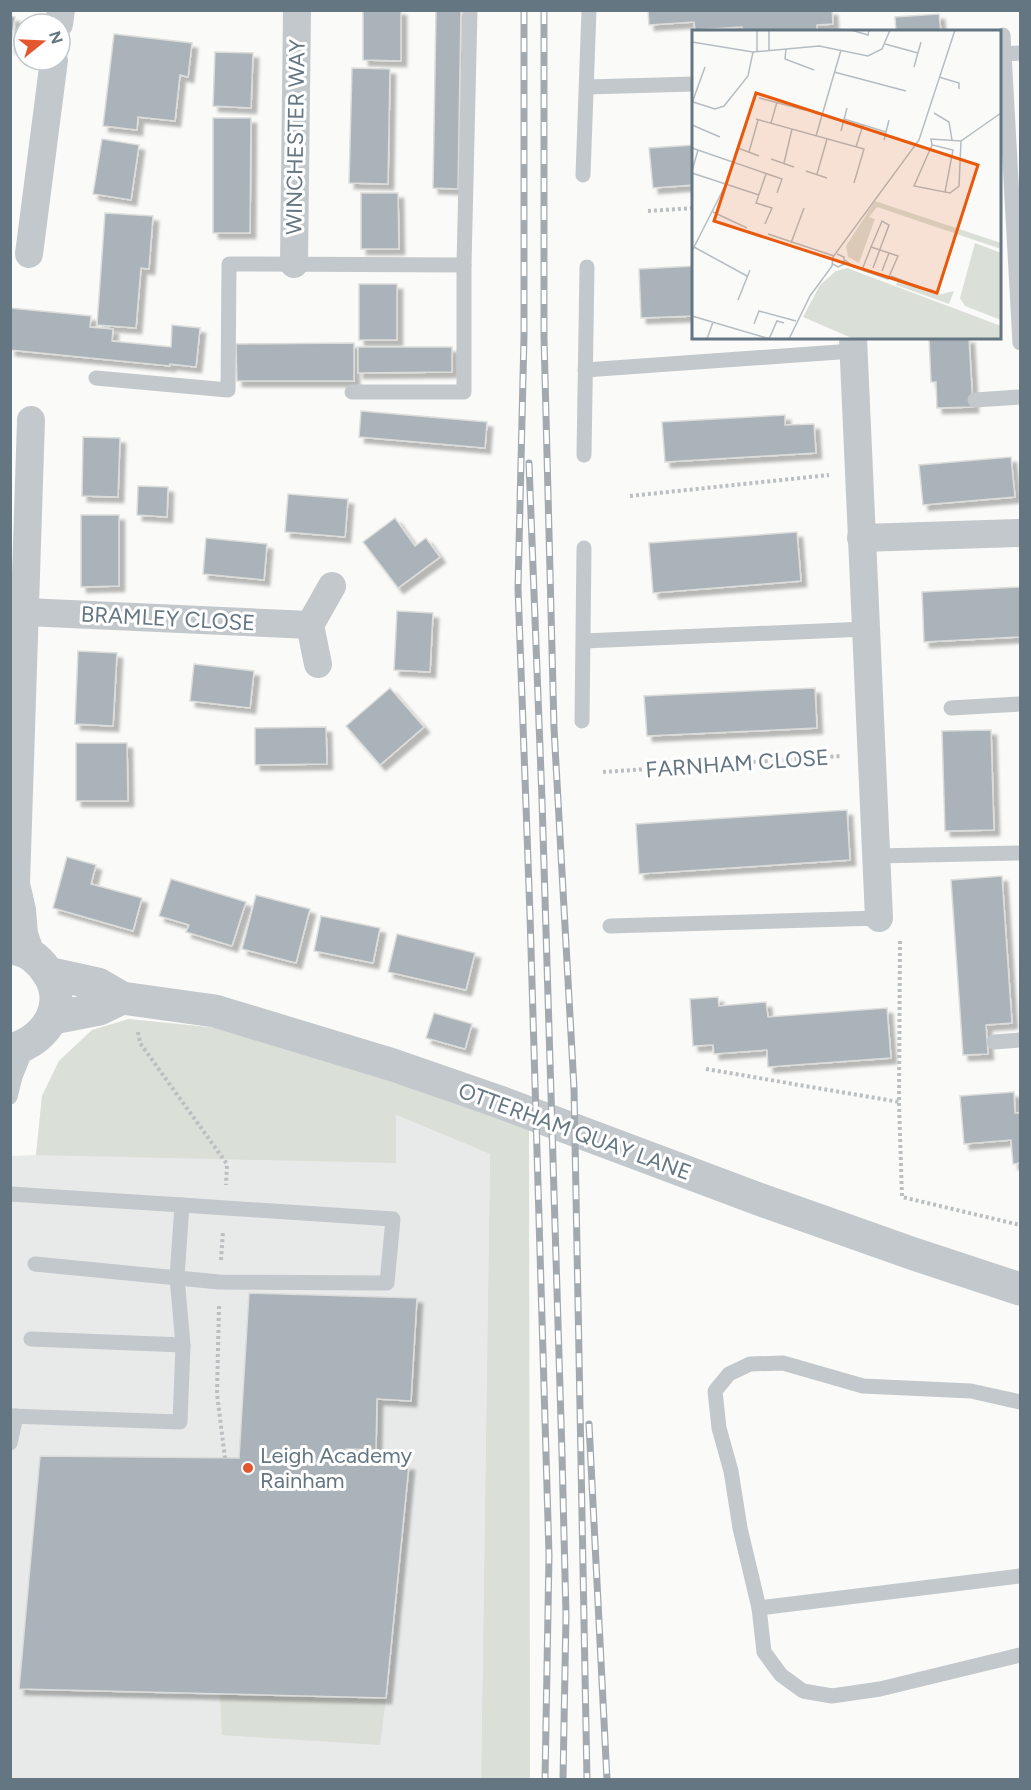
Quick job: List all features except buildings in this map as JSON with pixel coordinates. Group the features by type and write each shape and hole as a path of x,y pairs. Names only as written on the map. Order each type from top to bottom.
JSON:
{"street":[{"name":"WINCHESTER WAY","path":"294,264 297,10"},
{"path":"29,254 52,72"},
{"path":"853,344 879,918"},
{"path":"19,1047 42,1033 53,1018 56,995 30,958 24,934 22,910 13,891 26,612 30,420"},
{"path":"861,538 1020,533"},
{"path":"318,664 310,625 332,586"},
{"name":"BRAMLEY CLOSE","path":"26,612 310,625"},
{"name":"OTTERHAM QUAY LANE","path":"30,958 98,984 122,998 215,1011 393,1065 899,1249 1020,1289"},
{"path":"53,1018 99,1009 122,998"}],"lane":[{"path":"352,392 464,392 464,265 470,10"},
{"path":"583,175 590,10"},
{"path":"1003,34 1005,173 1020,343"},
{"path":"1004,54 1020,53"},
{"path":"587,87 692,84"},
{"path":"96,378 228,390 229,264 464,265"},
{"path":"584,455 587,267"},
{"path":"585,370 853,344"},
{"path":"975,400 1020,397"},
{"path":"582,721 584,548"},
{"path":"584,641 866,629"},
{"path":"951,708 1020,704"},
{"path":"876,856 1020,853"},
{"path":"610,926 879,918"},
{"path":"994,1042 1020,1040"},
{"path":"10,1097 19,1047"},
{"path":"10,1194 393,1219 387,1283 219,1282 36,1264"},
{"path":"10,1443 13,1416 180,1422 183,1346 177,1277 182,1205"},
{"path":"31,1339 183,1346"},
{"path":"1020,1402 971,1391 863,1386 783,1363 750,1364 729,1374 715,1391 719,1428 731,1471 740,1528 759,1608 764,1652 781,1675 803,1691 832,1696 880,1689 1020,1655"},
{"path":"759,1608 1020,1576"}],"path":[{"path":"648,211 692,208"},
{"path":"630,496 859,472"},
{"name":"FARNHAM CLOSE","path":"603,772 871,754"},
{"path":"900,938 899,1102 902,1197 1020,1225"},
{"path":"706,1069 899,1102"}],"shaded area":[{"name":"Leigh Academy Rainham","path":"129,1019 396,1115 490,1154 481,1779 11,1779 10,1156 36,1155 42,1096 59,1061 92,1030"},
{"path":"129,1019 238,1030 529,1122 530,1779 481,1779 490,1154 396,1115 396,1163 36,1155 42,1096 59,1061 92,1030"},
{"path":"220,1694 386,1698 380,1745 222,1735"}],"railway":[{"path":"524,10 524,336 518,588 549,1555 545,1780"},
{"path":"544,10 544,337 554,728 574,1088 587,1780"},
{"path":"529,463 562,1454 566,1615 563,1780"},
{"path":"589,1424 607,1780"}],"place":[{"name":"Leigh Academy Rainham","path":"248,1468"}]}
